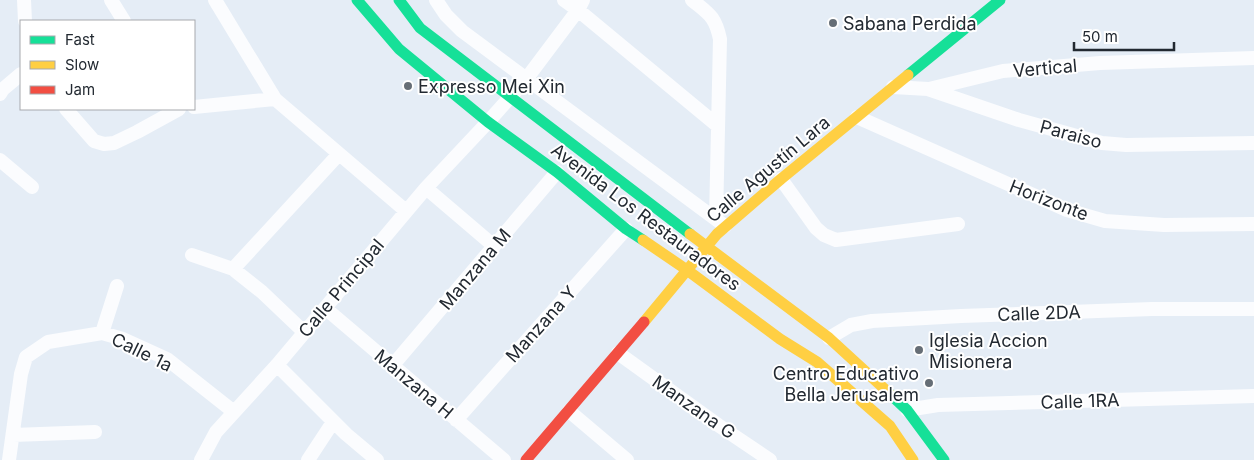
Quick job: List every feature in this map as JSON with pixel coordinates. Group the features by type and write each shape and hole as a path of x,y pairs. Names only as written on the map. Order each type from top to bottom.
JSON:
{"street":[{"path":"24,0 24,20"},
{"path":"111,0 123,20"},
{"path":"215,0 276,99 406,211"},
{"name":"Avenida Los Restauradores","path":"358,0 398,50 488,122 557,172 626,228 687,270 780,339 817,362 890,426 913,460"},
{"path":"399,0 420,28 706,247 829,338 907,410 944,460"},
{"path":"436,0 446,15 462,31 720,222"},
{"path":"564,0 581,5 718,126"},
{"path":"692,0 711,16 718,27 720,39 718,126 720,222"},
{"name":"Calle Agustín Lara","path":"526,460 717,234 720,222 781,179 1000,0"},
{"name":"Calle Principal","path":"201,460 216,432 276,365 426,188 527,78 581,5"},
{"name":"Vertical","path":"928,89 1003,71 1100,63 1254,58"},
{"path":"0,94 20,75"},
{"name":"Paraiso","path":"893,87 928,89 1019,120 1102,143 1126,145 1254,143"},
{"path":"195,107 276,99"},
{"path":"67,110 94,141 104,144 114,143 177,110"},
{"name":"Horizonte","path":"857,117 1067,210 1106,221 1164,225 1254,224"},
{"path":"233,270 339,154"},
{"path":"0,160 32,187"},
{"name":"Manzana M","path":"393,366 557,172"},
{"path":"781,179 816,228 824,235 836,240 958,224"},
{"path":"426,188 494,246"},
{"name":"Manzana Y","path":"456,420 626,228"},
{"path":"192,255 233,270 262,292 304,332"},
{"path":"102,333 117,286"},
{"name":"Manzana H","path":"325,308 504,460"},
{"name":"Calle 2DA","path":"829,338 851,325 872,321 980,315 1254,309"},
{"name":"Calle 1a","path":"9,460 21,374 26,357 48,342 102,333 123,339 167,359 234,412"},
{"name":"Manzana G","path":"618,353 770,460"},
{"path":"276,365 333,422 377,460"},
{"name":"Calle 1RA","path":"907,410 938,405 1254,396"},
{"path":"569,411 627,460"},
{"path":"308,460 333,422"},
{"path":"13,435 95,432"}],"traffic: fast":[{"path":"357,0 399,49 488,122 557,172 626,229 643,240"},
{"path":"399,0 420,28 690,234"},
{"path":"908,75 1000,0"},
{"path":"889,393 907,410 944,460"}],"traffic: slow":[{"path":"644,322 717,234 908,75"},
{"path":"690,234 829,338 889,393"},
{"path":"643,240 780,339 817,362 890,426 913,460"}],"traffic: jam":[{"path":"526,460 644,322"}],"place":[{"name":"Sabana Perdida","path":"833,23"},
{"name":"Expresso Mei Xin","path":"408,86"},
{"name":"Iglesia Accion Misionera","path":"919,350"},
{"name":"Centro Educativo Bella Jerusalem","path":"929,383"}]}
